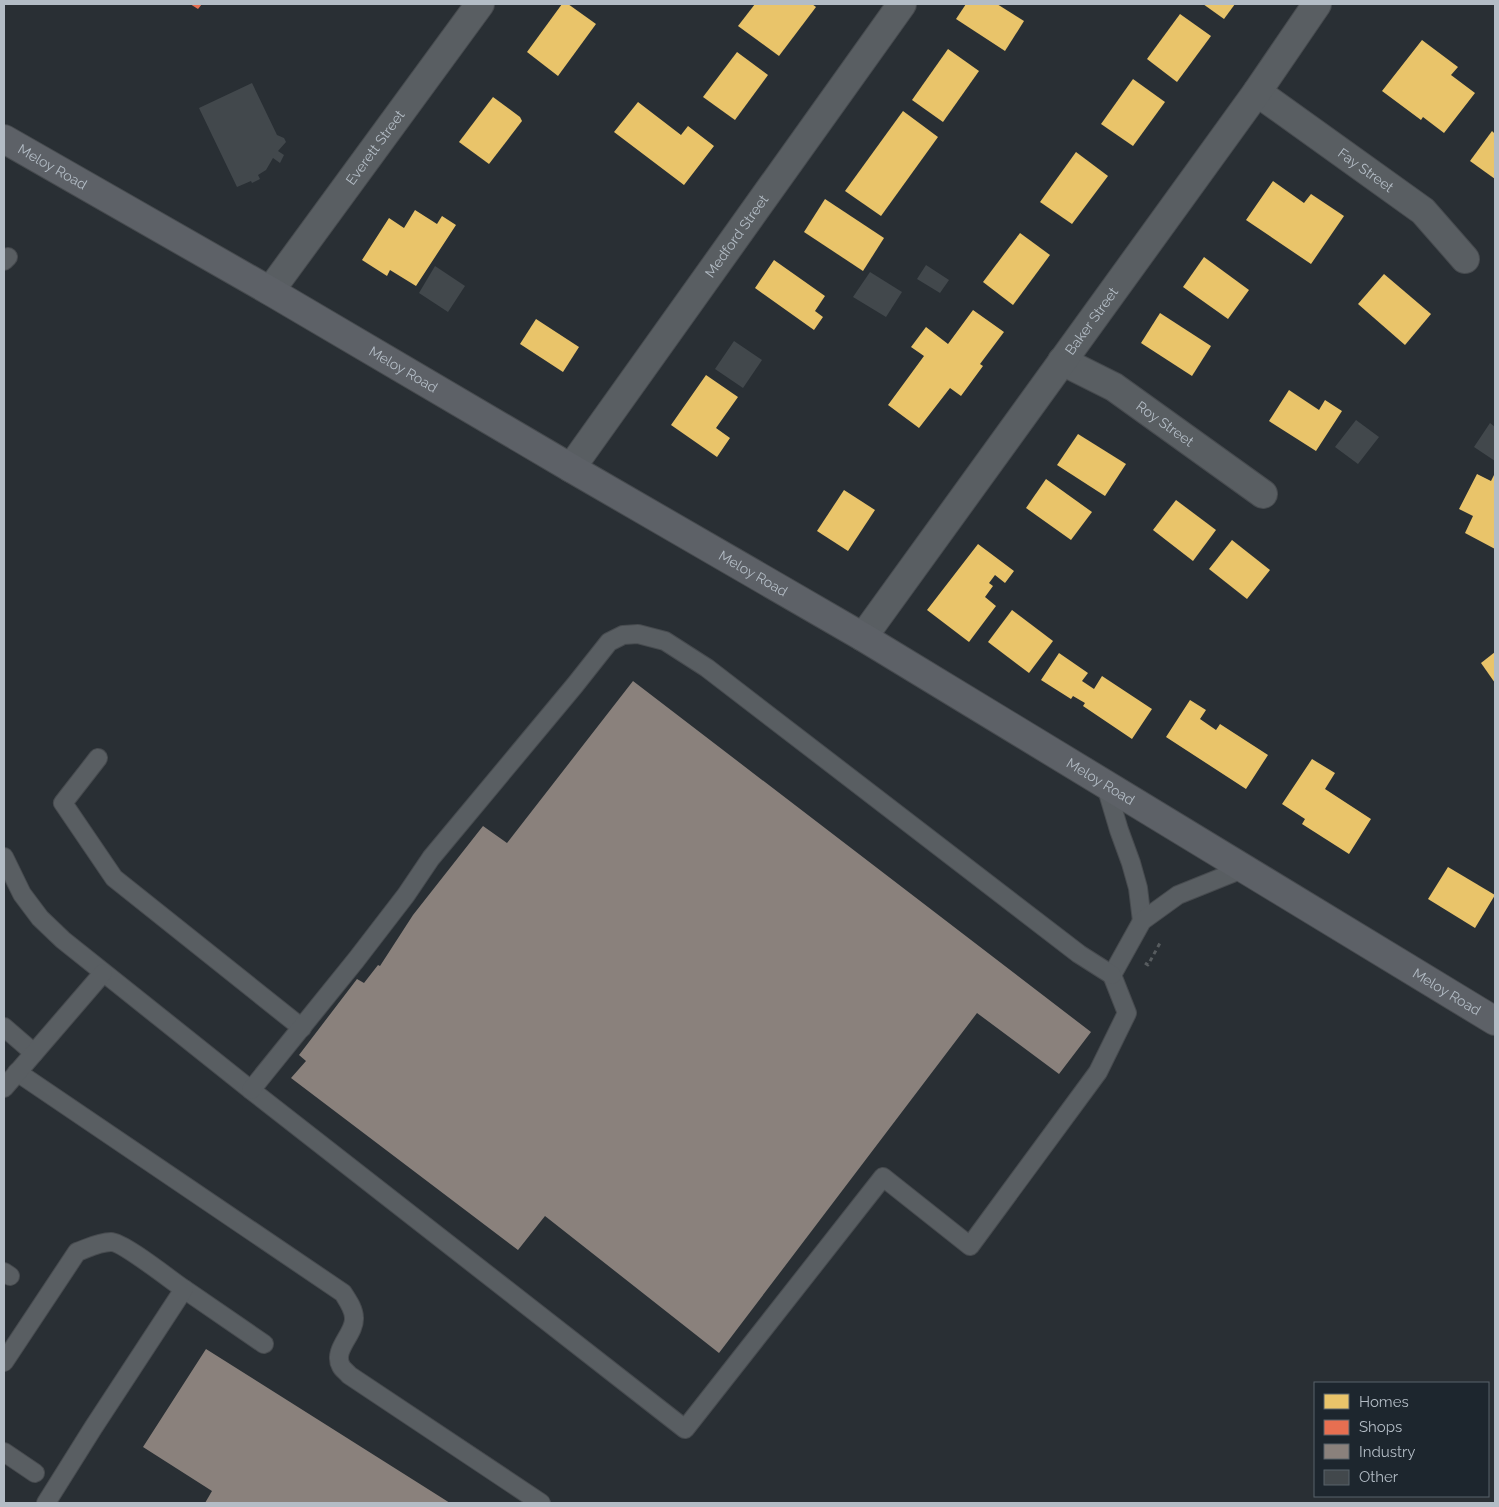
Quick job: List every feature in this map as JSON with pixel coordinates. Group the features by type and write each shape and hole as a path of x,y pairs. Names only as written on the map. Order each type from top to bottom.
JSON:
{"main road":[{"name":"Meloy Road","path":"4,138 863,637 1495,1021"}],"street":[{"name":"Everett Street","path":"270,291 480,4"},
{"name":"Medford Street","path":"571,468 902,4"},
{"name":"Baker Street","path":"863,637 1257,92 1317,4"},
{"name":"Fay Street","path":"1257,92 1423,212 1465,259"},
{"name":"Roy Street","path":"1062,361 1114,387 1262,494"}],"lane":[{"path":"4,857 22,894 40,918 63,940 251,1090 685,1430 884,1178 970,1246 1098,1072 1127,1013 1112,975 1079,954 706,668 665,641 638,634 623,635 609,642 576,685 431,858 400,902 251,1090"},
{"path":"98,758 64,803 114,878 302,1028"},
{"path":"1105,783 1138,888 1142,921"},
{"path":"1112,975 1142,921 1178,895 1245,868"},
{"path":"4,1088 103,973"},
{"path":"4,1027 34,1053"},
{"path":"17,1072 343,1293 352,1308 354,1318 353,1329 344,1342 339,1357 341,1366 349,1375 541,1503"},
{"path":"4,1362 77,1252 97,1244 114,1242 130,1251 264,1344"},
{"path":"46,1503 184,1289"},
{"path":"4,1452 35,1473"}],"building: Homes":[{"path":"562,4 568,4 596,24 558,76 527,52"},
{"path":"755,4 812,4 816,7 779,56 738,26"},
{"path":"966,4 997,4 1024,21 1005,51 956,19"},
{"path":"1203,4 1235,4 1224,19"},
{"path":"1180,14 1211,36 1177,82 1147,59"},
{"path":"1422,40 1458,67 1451,75 1475,93 1444,133 1423,117 1421,120 1382,91"},
{"path":"948,49 979,71 943,122 912,100"},
{"path":"737,52 768,75 735,120 703,97"},
{"path":"1133,79 1165,102 1133,146 1101,124"},
{"path":"493,97 520,117 522,121 489,164 459,142"},
{"path":"638,102 681,135 688,126 714,146 684,185 614,132"},
{"path":"903,111 938,137 881,216 845,191"},
{"path":"1492,131 1495,134 1495,179 1470,161"},
{"path":"1076,152 1108,176 1072,224 1040,202"},
{"path":"1273,181 1304,203 1311,194 1344,216 1311,264 1246,220"},
{"path":"825,199 884,238 863,271 804,232"},
{"path":"415,210 437,224 442,216 456,225 416,286 390,270 387,276 362,260 389,218 404,228"},
{"path":"1020,233 1050,255 1013,305 983,282"},
{"path":"1204,257 1249,290 1228,319 1183,287"},
{"path":"774,260 825,296 815,311 823,317 814,330 755,288"},
{"path":"1384,274 1431,314 1405,345 1358,304"},
{"path":"973,310 1004,332 980,364 983,366 961,396 950,388 919,428 888,405 924,356 911,347 926,327 948,344"},
{"path":"1160,313 1211,346 1192,376 1141,343"},
{"path":"536,319 579,347 563,372 520,344"},
{"path":"706,375 738,397 716,428 730,438 717,457 671,425"},
{"path":"1289,390 1319,410 1325,400 1342,411 1316,451 1269,421"},
{"path":"1078,434 1126,464 1105,496 1057,465"},
{"path":"1495,473 1495,549 1465,533 1473,516 1459,509 1477,474 1491,481"},
{"path":"1046,479 1092,512 1071,540 1026,508"},
{"path":"844,490 875,510 848,551 817,531"},
{"path":"1176,500 1216,530 1193,561 1153,530"},
{"path":"1232,540 1270,570 1247,599 1209,569"},
{"path":"978,544 1014,571 1005,583 995,575 989,583 993,586 985,597 996,606 969,642 927,610"},
{"path":"1012,610 1053,641 1029,673 988,642"},
{"path":"1495,652 1495,683 1481,663"},
{"path":"1059,653 1088,673 1082,681 1094,689 1102,676 1152,709 1132,739 1083,706 1085,703 1073,696 1071,699 1041,680"},
{"path":"1190,700 1206,710 1200,719 1216,730 1220,724 1268,755 1246,789 1166,737"},
{"path":"1312,759 1335,773 1325,789 1371,819 1349,854 1302,824 1305,819 1282,804"},
{"path":"1448,867 1495,895 1475,928 1428,899"}],"building: Shops":[{"path":"190,4 202,4 198,9"}],"building: Industry":[{"path":"633,681 1091,1032 1059,1074 977,1013 719,1353 545,1216 518,1250 291,1078 306,1061 299,1055 357,979 364,983 378,965 380,966 413,915 483,826 507,843"},
{"path":"206,1349 450,1503 205,1503 212,1491 143,1447"}],"building: Other":[{"path":"252,83 277,135 284,138 286,142 278,151 284,155 280,163 273,158 266,170 258,175 260,179 237,187 199,108"},
{"path":"926,265 949,280 940,293 917,279"},
{"path":"435,266 465,286 448,312 419,293"},
{"path":"870,272 902,292 886,317 853,297"},
{"path":"734,341 762,360 743,388 715,369"},
{"path":"1356,420 1379,437 1358,464 1335,447"},
{"path":"1490,423 1495,427 1495,461 1474,447"}]}
